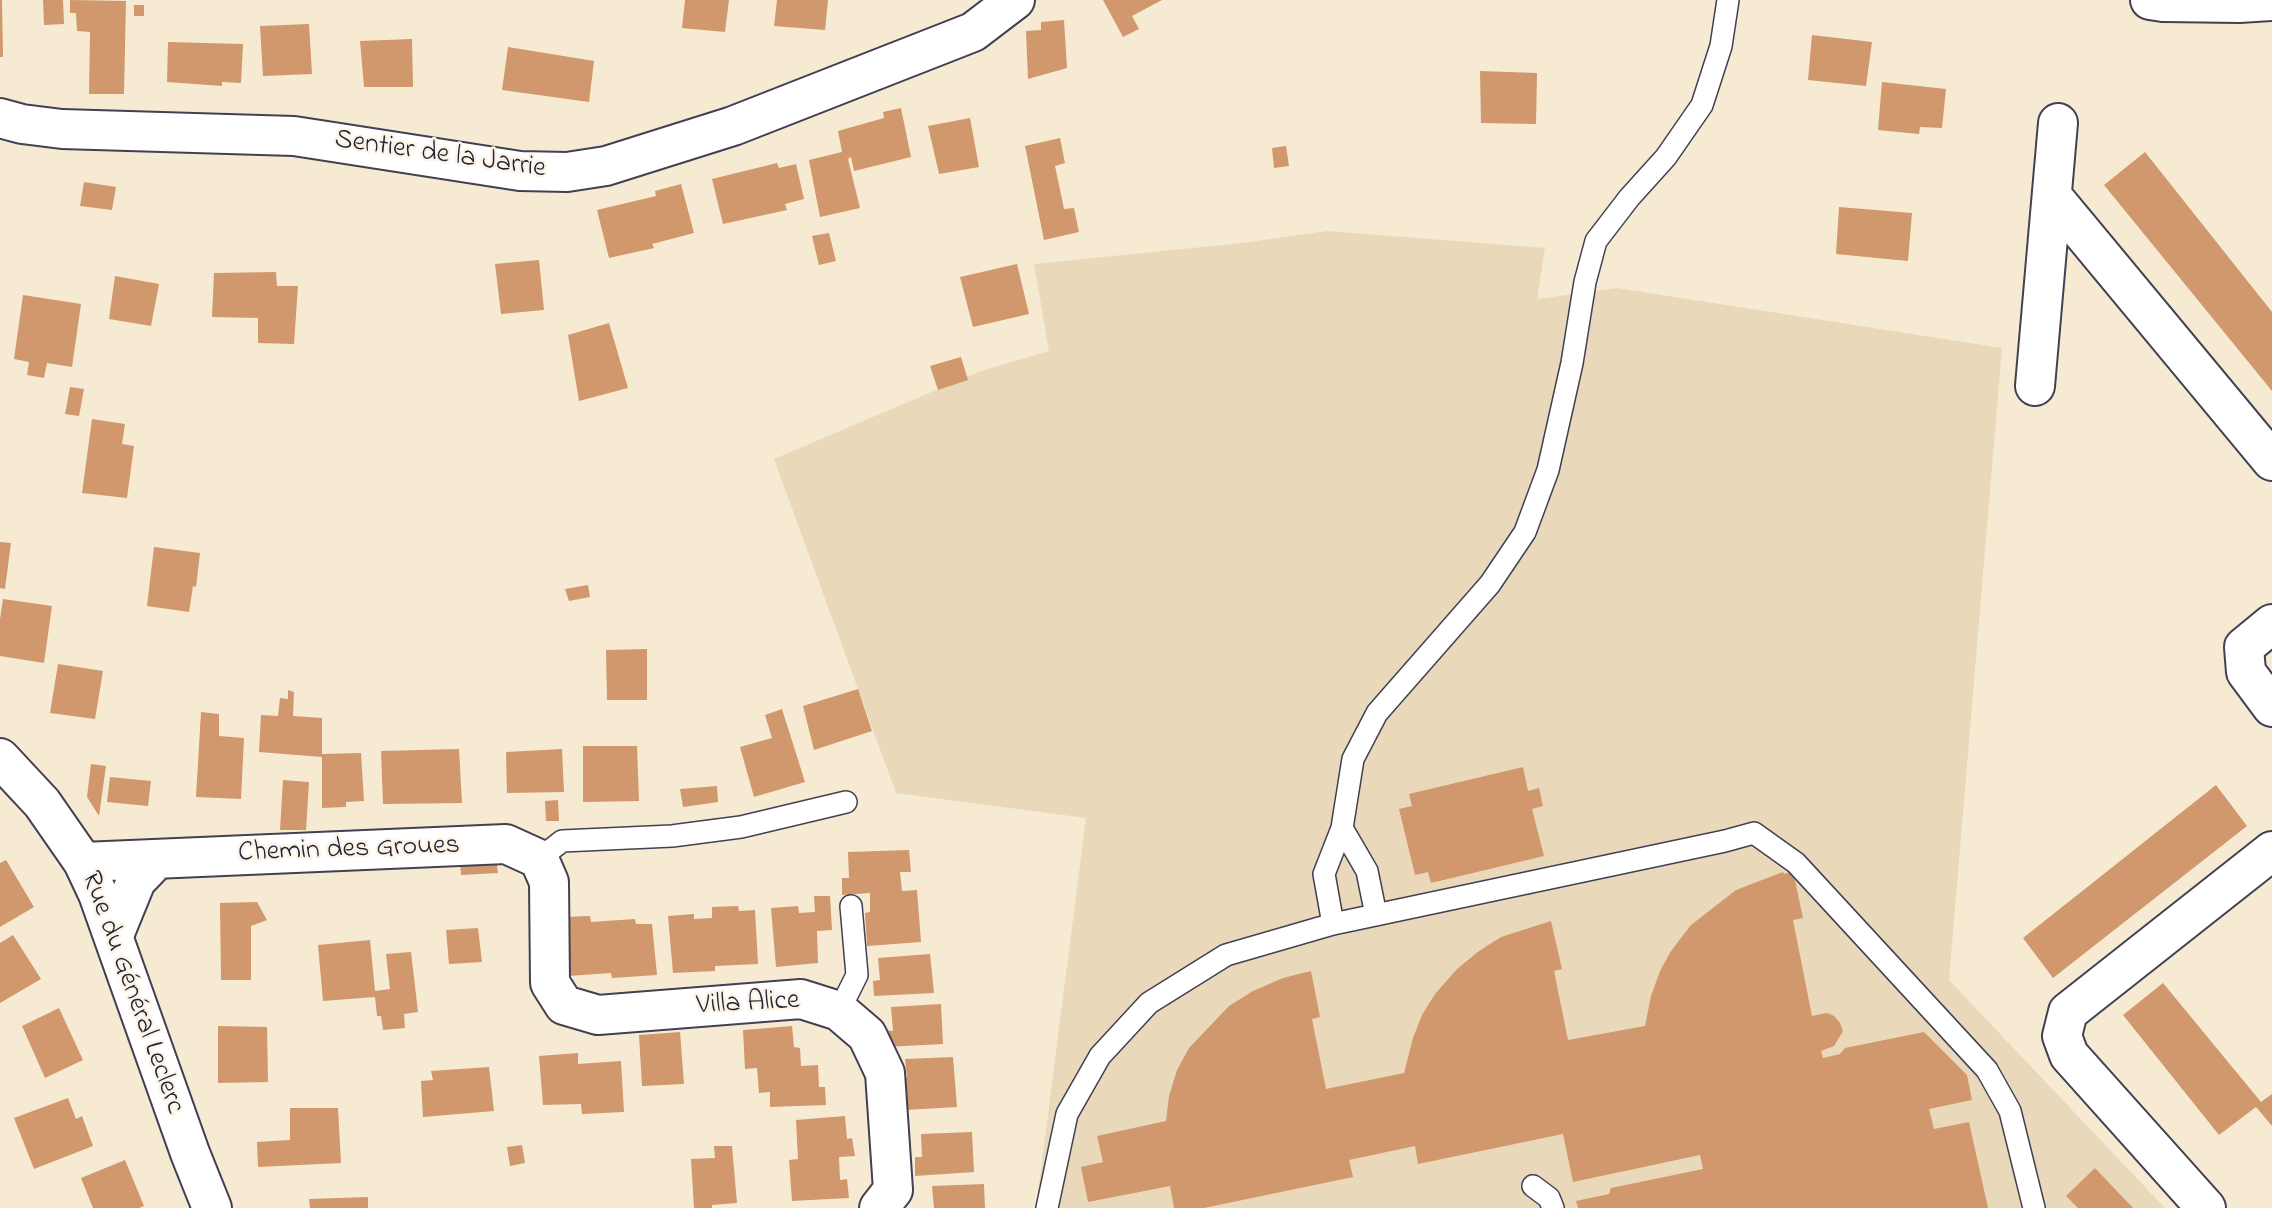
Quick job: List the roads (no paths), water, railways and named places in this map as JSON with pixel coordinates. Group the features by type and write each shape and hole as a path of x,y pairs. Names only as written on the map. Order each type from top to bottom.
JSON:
{"street":[{"name":"Sentier de la Jarrie","path":"0,118 62,129 294,136 520,171 567,172 606,166 733,126 973,32 1015,0"},
{"path":"2150,0 2226,3 2272,1"},
{"path":"2035,386 2058,123"},
{"path":"2052,196 2272,461"},
{"path":"2272,624 2244,647 2246,672 2272,708"},
{"name":"Rue du Général Leclerc","path":"0,758 42,803 83,862 114,935 190,1153 212,1208"},
{"name":"Chemin des Groues","path":"83,862 506,844 539,859"},
{"path":"2206,1208 2069,1055 2062,1036 2068,1013 2272,851"},
{"path":"114,935 136,881 157,859"},
{"name":"Villa Alice","path":"539,859 549,882 550,983 564,1005 598,1015 801,999 839,1011 867,1035 884,1073 893,1190 879,1208"}],"lane":[{"path":"1333,924 1324,874 1342,828 1353,759 1377,713 1490,584 1525,532 1548,470 1572,363 1585,282 1596,241 1629,198 1666,157 1702,105 1721,46 1728,0"},
{"path":"539,859 562,841 671,836 741,827 846,802"},
{"path":"1342,828 1367,871 1376,915"},
{"path":"1047,1208 1067,1114 1100,1056 1149,1003 1226,955 1333,924 1712,844 1754,832 1796,863 1987,1070 2010,1111 2034,1208"},
{"path":"839,1011 857,975 851,906"},
{"path":"1533,1186 1549,1198 1553,1208"}]}
